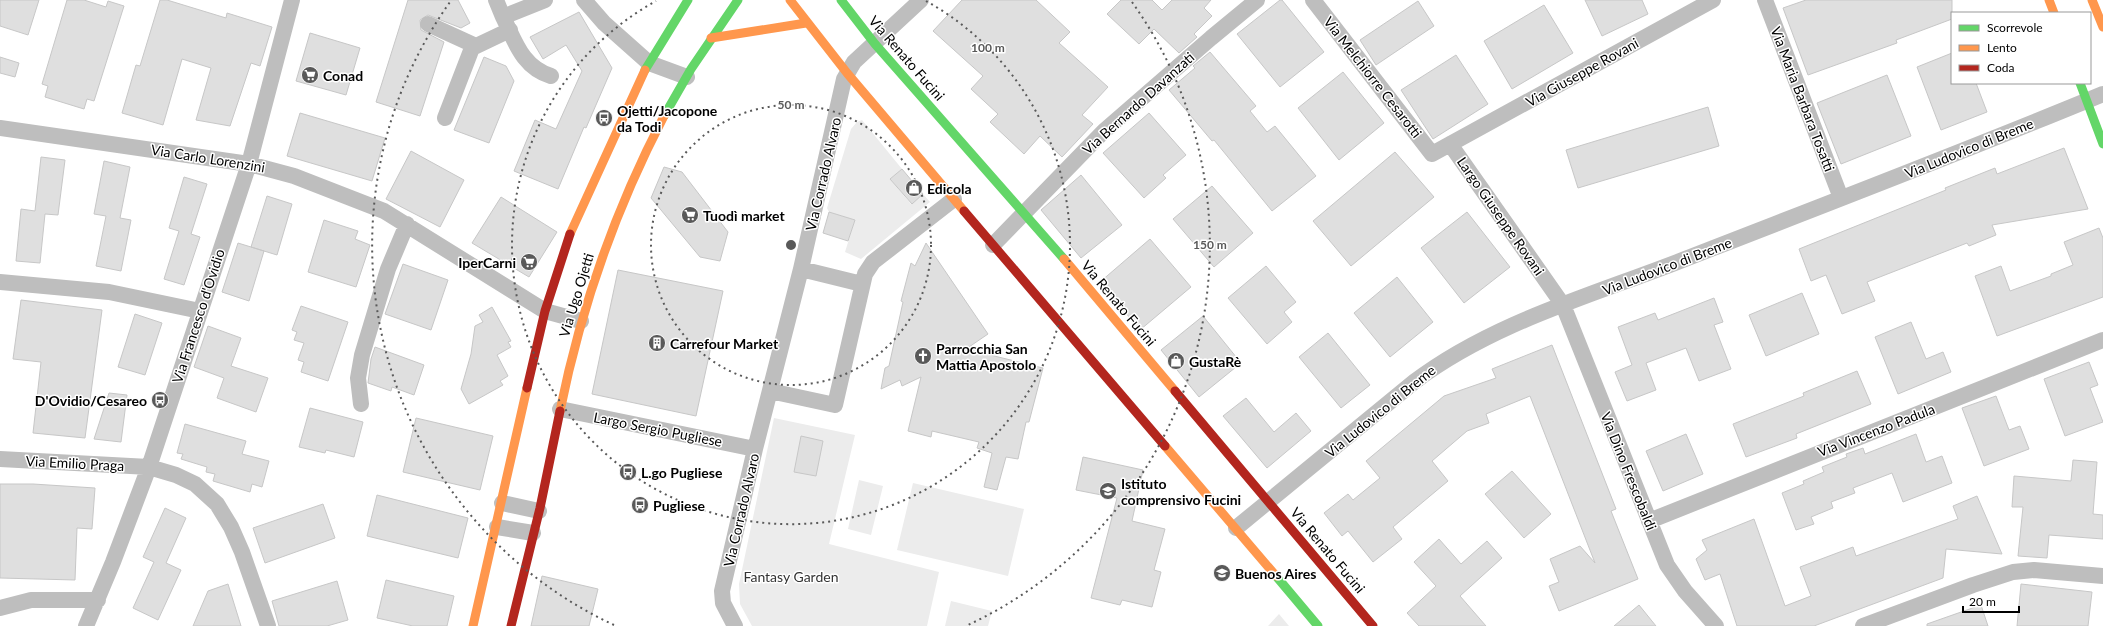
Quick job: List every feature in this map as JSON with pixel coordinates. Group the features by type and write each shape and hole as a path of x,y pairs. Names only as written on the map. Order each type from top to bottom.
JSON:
{"main road":[{"name":"Via Ugo Ojetti","path":"473,626 497,527 545,311 562,255 579,213 649,62 688,0"},
{"name":"Via Ugo Ojetti","path":"511,626 534,534 560,409 581,321 603,254 639,168 668,108 711,38 738,0"},
{"path":"790,0 806,23 847,73 1318,626"},
{"name":"Via Renato Fucini","path":"841,0 875,44 1025,212 1373,626"},
{"path":"2049,0 2054,12"},
{"path":"2092,0 2103,27"},
{"path":"711,38 806,23"},
{"path":"2080,84 2103,144"}],"street":[{"path":"496,0 527,62 539,71 551,76"},
{"path":"445,118 472,48 507,23 545,0"},
{"path":"584,0 604,23 649,62 687,78"},
{"path":"847,73 854,62 922,0"},
{"name":"Via Bernardo Davanzati","path":"993,245 1104,131 1257,0"},
{"name":"Via Melchiorre Cesarotti","path":"1313,0 1432,154"},
{"name":"Via Giuseppe Rovani","path":"1450,144 1714,0"},
{"name":"Via Maria Barbara Tosatti","path":"1765,0 1841,198"},
{"name":"Via Francesco d'Ovidio","path":"86,626 98,600 149,467 249,164 287,1"},
{"path":"428,24 476,46"},
{"name":"Via Corrado Alvaro","path":"735,626 726,609 722,595 755,449 801,269 844,78 847,73"},
{"name":"Via Ludovico di Breme","path":"1236,528 1383,406 1442,362 1492,335 1563,305 1841,198 2103,94"},
{"name":"Via Carlo Lorenzini","path":"0,128 249,164 279,171 373,206 407,224 545,311 581,321"},
{"name":"Largo Giuseppe Rovani","path":"1432,154 1450,144 1563,305"},
{"path":"770,391 835,405 865,274 873,262 954,199"},
{"path":"361,404 358,378 362,355 388,269 407,224"},
{"path":"801,269 862,284"},
{"path":"0,282 109,292 200,311"},
{"name":"Via Dino Frescobaldi","path":"1563,305 1667,565 1674,576 1716,626"},
{"name":"Via Vincenzo Padula","path":"1649,521 2103,340"},
{"name":"Largo Sergio Pugliese","path":"560,409 755,449"},
{"name":"Via Emilio Praga","path":"0,459 149,467 176,474 195,484 217,504 231,527 240,546 268,626"},
{"path":"502,503 539,511"},
{"path":"497,527 534,534"},
{"path":"1863,626 1979,583 2014,572 2034,570 2103,576"},
{"path":"0,608 31,600 98,600"}],"green space":[{"path":"862,120 902,169 890,179 911,204 923,194 930,202 861,259 845,252 855,220 829,212 827,208 851,129 857,122"},
{"name":"Fantasy Garden","path":"774,418 855,435 829,544 939,572 927,626 752,626 740,604 739,584"},
{"path":"859,480 883,486 871,535 848,529"},
{"path":"913,483 1024,509 1008,576 897,550"},
{"path":"951,601 992,611 988,626 945,626"},
{"path":"1279,614 1289,626 1268,626"}],"building":[{"path":"0,0 39,0 28,35 0,26"},
{"path":"67,0 84,0 106,7 108,1 124,6 94,101 87,99 84,109 45,97 48,86 42,84"},
{"path":"160,0 167,0 226,18 227,13 272,27 260,66 251,63 230,126 196,120 211,68 182,59 163,125 122,113 136,65 140,66"},
{"path":"408,0 458,0 470,23 461,28 428,15 420,20 421,30 444,42 420,116 376,102"},
{"path":"962,0 1036,0 1070,32 1059,43 1108,87 1082,115 1093,124 1062,157 1040,136 1024,154 990,122 998,114 971,89 983,76 933,31"},
{"path":"1121,0 1152,0 1162,10 1172,0 1211,0 1204,8 1212,16 1194,34 1197,37 1179,53 1154,29 1139,44 1107,14"},
{"path":"1280,0 1282,0 1324,52 1280,87 1237,34"},
{"path":"1585,0 1642,0 1648,14 1602,36"},
{"path":"1806,0 1952,0 1951,19 1896,40 1897,43 1808,75 1783,8"},
{"path":"1418,1 1434,26 1376,65 1360,40"},
{"path":"1544,5 1573,53 1512,89 1484,41"},
{"path":"579,12 612,68 586,128 584,127 558,189 514,171 535,120 556,129 582,71 566,45 543,59 530,37"},
{"path":"310,33 360,48 346,95 296,81"},
{"path":"1210,52 1256,106 1250,111 1267,132 1275,126 1316,176 1272,211 1214,140 1212,141 1169,90 1195,68 1193,66"},
{"path":"1951,53 1951,84 1976,84 1987,112 1941,130 1917,67"},
{"path":"1456,55 1488,104 1433,139 1401,90"},
{"path":"0,57 19,63 15,77 0,73"},
{"path":"484,57 506,66 514,81 489,143 454,130"},
{"path":"1343,72 1384,123 1339,160 1298,108"},
{"path":"1887,75 1911,136 1841,164 1817,103"},
{"path":"1708,107 1719,146 1578,188 1566,150"},
{"path":"300,113 385,138 372,181 287,156"},
{"path":"1149,113 1186,155 1163,175 1166,178 1144,198 1103,153"},
{"path":"2064,148 2088,209 1992,225 1996,235 1969,246 1967,243 1867,282 1875,301 1842,314 1826,275 1811,281 1799,249 1946,190 1945,188 1995,168 1997,174"},
{"path":"411,151 464,180 440,227 386,199"},
{"path":"1395,152 1434,197 1351,266 1313,221"},
{"path":"41,157 65,160 58,215 45,214 40,263 16,261 21,209 35,211"},
{"path":"104,161 130,167 120,218 131,220 121,271 96,266 106,216 94,214"},
{"name":"Tuodì market","path":"664,167 682,172 728,232 720,261 700,257 651,198"},
{"path":"902,169 923,194 912,204 890,179"},
{"path":"1081,175 1122,225 1081,258 1041,210"},
{"path":"184,177 207,184 191,234 200,237 184,285 164,279 179,231 169,228"},
{"path":"1212,186 1253,233 1214,267 1173,219"},
{"path":"267,196 292,204 277,255 251,247"},
{"path":"501,197 557,232 529,277 472,243"},
{"path":"829,212 855,220 848,241 823,233"},
{"path":"1467,212 1510,267 1464,303 1421,248"},
{"path":"324,220 358,231 355,239 370,245 356,287 308,272"},
{"path":"2099,228 2103,238 2103,297 1997,336 1975,276 2001,266 2010,291 2051,276 2051,274 2073,265 2064,242"},
{"path":"1150,239 1191,287 1140,330 1100,282"},
{"path":"238,243 264,251 249,301 222,292"},
{"name":"Parrocchia San Mattia Apostolo","path":"926,243 988,334 966,349 1043,368 1029,422 1026,422 1018,459 1006,457 997,490 984,487 992,453 977,448 979,442 932,431 931,437 908,431 921,377 902,386 900,380 881,389 885,368 889,366 903,302 901,301 911,263 915,266"},
{"path":"403,264 448,280 431,330 385,314"},
{"path":"1266,266 1296,302 1284,312 1292,322 1267,344 1228,298"},
{"name":"Carrefour Market","path":"618,270 723,291 696,416 592,394"},
{"path":"1397,277 1433,322 1390,357 1354,313"},
{"path":"1802,293 1819,334 1766,356 1749,315"},
{"path":"1714,298 1723,322 1714,325 1731,369 1699,381 1686,348 1646,363 1656,390 1627,401 1615,372 1632,365 1618,327 1655,313 1658,320"},
{"path":"21,300 102,310 85,438 33,433 41,362 13,359"},
{"path":"301,306 348,322 328,381 301,372 304,362 298,360 304,343 294,340 297,332 292,330"},
{"path":"492,307 511,341 508,342 511,347 497,355 508,376 500,381 503,385 469,404 461,389 471,354 475,326 483,322 479,315"},
{"path":"135,314 162,323 145,375 118,367"},
{"path":"1203,316 1241,363 1199,397 1161,350"},
{"path":"1911,322 1926,359 1943,352 1951,372 1898,394 1875,337"},
{"path":"208,326 241,338 231,366 268,378 256,412 217,398 224,378 194,367"},
{"path":"1328,333 1370,385 1341,408 1299,357"},
{"path":"1552,345 1616,509 1611,511 1638,579 1559,611 1549,586 1559,582 1550,559 1580,546 1595,563 1530,396 1486,414 1489,423 1467,431 1432,461 1448,481 1393,527 1402,539 1373,562 1348,531 1342,536 1324,513 1348,494 1353,500 1380,478 1366,461 1444,396 1496,378 1492,369"},
{"path":"375,347 424,365 414,395 392,387 391,391 368,383 371,359"},
{"path":"2089,362 2098,385 2090,388 2103,422 2065,436 2044,379"},
{"path":"1857,371 1871,404 1796,434 1797,438 1746,457 1733,424 1804,396 1803,393"},
{"path":"109,393 127,395 121,442 94,439"},
{"path":"1996,396 2009,430 2020,426 2029,449 1984,466 1962,408"},
{"path":"1246,398 1274,432 1296,413 1311,431 1267,468 1223,416"},
{"path":"310,408 363,422 354,457 326,450 325,453 299,447"},
{"path":"416,418 493,436 480,490 403,472"},
{"path":"185,424 246,441 242,454 269,461 262,487 252,484 250,492 213,481 215,474 206,472 207,467 181,459 183,454 177,453"},
{"path":"1686,434 1703,474 1663,491 1646,451"},
{"path":"1916,434 1926,462 1942,456 1952,483 1903,502 1892,473 1853,488 1855,493 1831,502 1833,508 1811,517 1814,524 1796,530 1782,493 1804,484 1803,481 1824,472 1822,467 1847,457 1846,454 1863,448 1865,454"},
{"path":"801,436 823,441 816,476 794,472"},
{"path":"1083,457 1143,470 1132,521 1165,529 1154,570 1161,572 1152,607 1122,600 1120,605 1091,598 1117,498 1076,490"},
{"path":"2073,460 2097,462 2093,514 2103,515 2103,539 2049,535 2047,558 2018,556 2023,507 2012,507 2014,476 2071,481"},
{"path":"1512,471 1551,514 1524,538 1485,494"},
{"path":"0,484 33,484 95,488 92,529 77,528 75,580 0,578"},
{"path":"377,495 468,518 458,558 367,536"},
{"path":"1977,496 2002,554 1946,549 1943,578 1814,626 1737,626 1720,574 1705,580 1696,559 1707,550 1702,540 1754,519 1785,606 1811,596 1800,567 1853,547 1856,556 1958,519 1953,506"},
{"path":"323,504 335,538 265,563 253,528"},
{"path":"165,508 186,518 166,563 181,570 158,620 133,608 154,562 143,557"},
{"path":"1439,539 1461,564 1487,541 1502,558 1460,596 1486,626 1419,626 1407,613 1436,586 1414,562"},
{"path":"542,576 598,589 589,626 531,626"},
{"path":"386,580 454,596 447,626 413,626 377,618"},
{"path":"337,581 348,620 327,626 279,626 272,601"},
{"path":"228,584 241,626 193,626 208,591"},
{"path":"2021,584 2092,592 2088,626 2017,626"},
{"path":"1639,605 1656,626 1614,626"},
{"path":"1981,605 1988,626 1927,626 1927,624"}],"traffic: fast":[{"path":"645,70 688,0"},
{"path":"664,116 691,69 738,0"},
{"path":"841,0 875,44 1064,259"},
{"path":"2080,84 2103,144"},
{"path":"1276,576 1318,626"}],"traffic: slow":[{"path":"790,0 847,73 964,211"},
{"path":"2049,0 2054,12"},
{"path":"2092,0 2103,27"},
{"path":"711,38 806,23"},
{"path":"570,234 645,70"},
{"path":"560,411 578,334 589,297 615,223 646,151 664,116"},
{"path":"1064,259 1175,391"},
{"path":"473,626 527,388"},
{"path":"1165,446 1276,576"}],"traffic: jam":[{"path":"964,211 1165,446"},
{"path":"527,388 545,311 570,234"},
{"path":"1175,391 1373,626"},
{"path":"511,626 540,508 560,411"}],"place":[{"name":"Conad","path":"310,75"},
{"name":"Ojetti/Jacopone da Todi","path":"604,118"},
{"name":"Edicola","path":"914,188"},
{"name":"Tuodì market","path":"690,215"},
{"name":"IperCarni","path":"529,262"},
{"name":"Carrefour Market","path":"657,343"},
{"name":"Parrocchia San Mattia Apostolo","path":"923,356"},
{"name":"GustaRè","path":"1176,361"},
{"name":"D'Ovidio/Cesareo","path":"160,400"},
{"name":"L.go Pugliese","path":"628,472"},
{"name":"Istituto comprensivo Fucini","path":"1108,491"},
{"name":"Pugliese","path":"640,505"},
{"name":"Buenos Aires","path":"1222,573"}]}
